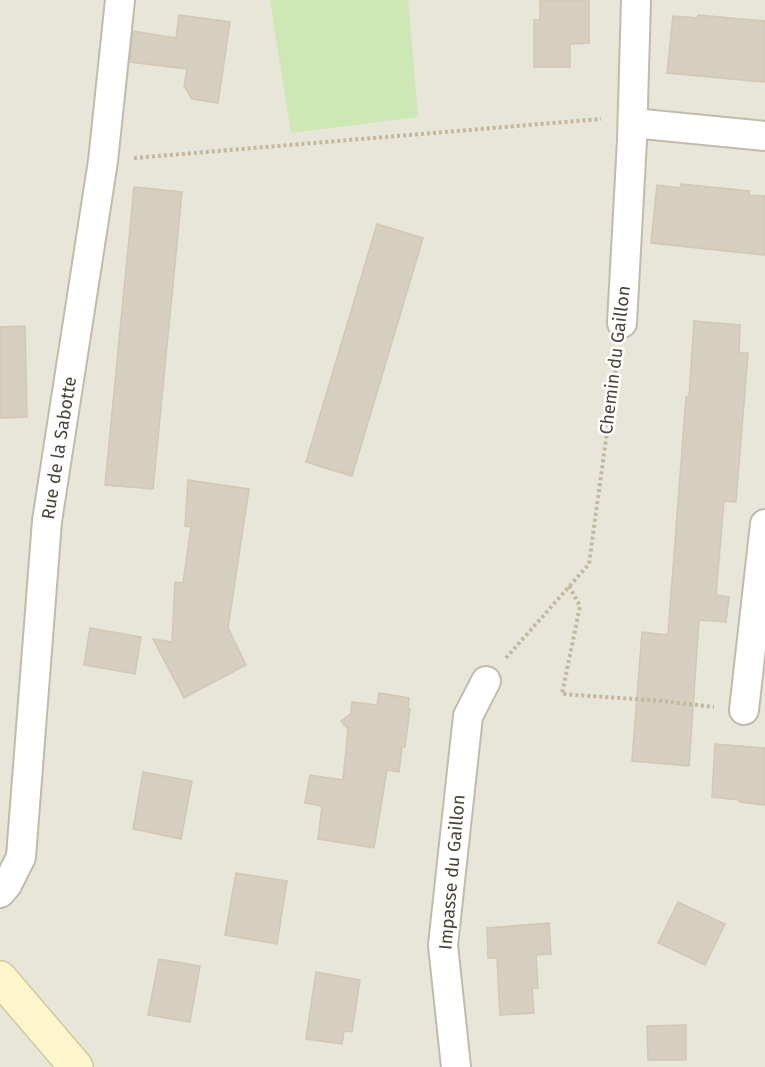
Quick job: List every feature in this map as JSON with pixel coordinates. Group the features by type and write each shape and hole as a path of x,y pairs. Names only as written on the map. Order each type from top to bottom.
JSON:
{"street":[{"name":"Rue de la Sabotte","path":"0,893 8,885 21,857 47,521 103,161 120,0"},
{"name":"Chemin du Gaillon","path":"622,323 619,120 636,0"},
{"path":"619,120 765,136"},
{"path":"744,710 765,524"},
{"name":"Impasse du Gaillon","path":"456,1067 443,945 468,716 486,681"},
{"path":"0,978 76,1067"},
{"path":"0,1012 49,1067"}],"path":[{"path":"103,161 619,120"},
{"name":"Chemin du Gaillon","path":"486,681 589,564 622,323"},
{"path":"569,586 580,606 562,694 663,701 744,710"}],"shaded area":[{"path":"0,0 765,0 765,1067 0,1067"}],"green space":[{"path":"270,0 408,0 418,117 291,133"}],"building":[{"path":"540,0 589,0 589,43 570,44 570,67 534,67 534,20 540,20"},
{"path":"179,15 230,22 218,103 192,99 184,86 187,69 130,62 133,31 176,38"},
{"path":"698,15 765,21 765,82 667,73 673,16 698,18"},
{"path":"681,184 749,191 749,195 765,196 765,255 651,243 657,185 680,188"},
{"path":"134,187 182,192 153,489 105,485"},
{"path":"377,224 423,238 352,476 306,462"},
{"path":"694,321 740,325 739,353 748,353 736,502 724,501 716,595 729,597 726,622 699,620 689,766 632,761 642,632 668,635"},
{"path":"25,326 27,417 0,418 0,327"},
{"path":"188,480 249,489 228,628 246,665 184,698 153,639 172,642 175,582 183,583 191,527 185,526"},
{"path":"90,628 141,637 135,674 84,665"},
{"path":"379,693 409,698 408,709 410,709 399,772 387,770 374,848 318,839 322,806 305,803 310,775 343,780 348,729 341,721 351,714 352,702 377,705"},
{"path":"715,744 765,748 765,805 712,797"},
{"path":"143,772 192,781 181,839 133,829"},
{"path":"236,873 287,881 277,944 225,935"},
{"path":"678,902 725,924 705,965 658,943"},
{"path":"549,923 551,954 536,955 538,988 532,988 534,1013 500,1015 497,958 488,958 487,928"},
{"path":"159,959 200,966 190,1022 148,1015"},
{"path":"316,972 360,980 352,1032 344,1031 342,1044 306,1039"},
{"path":"686,1025 686,1060 648,1060 647,1026"}]}
